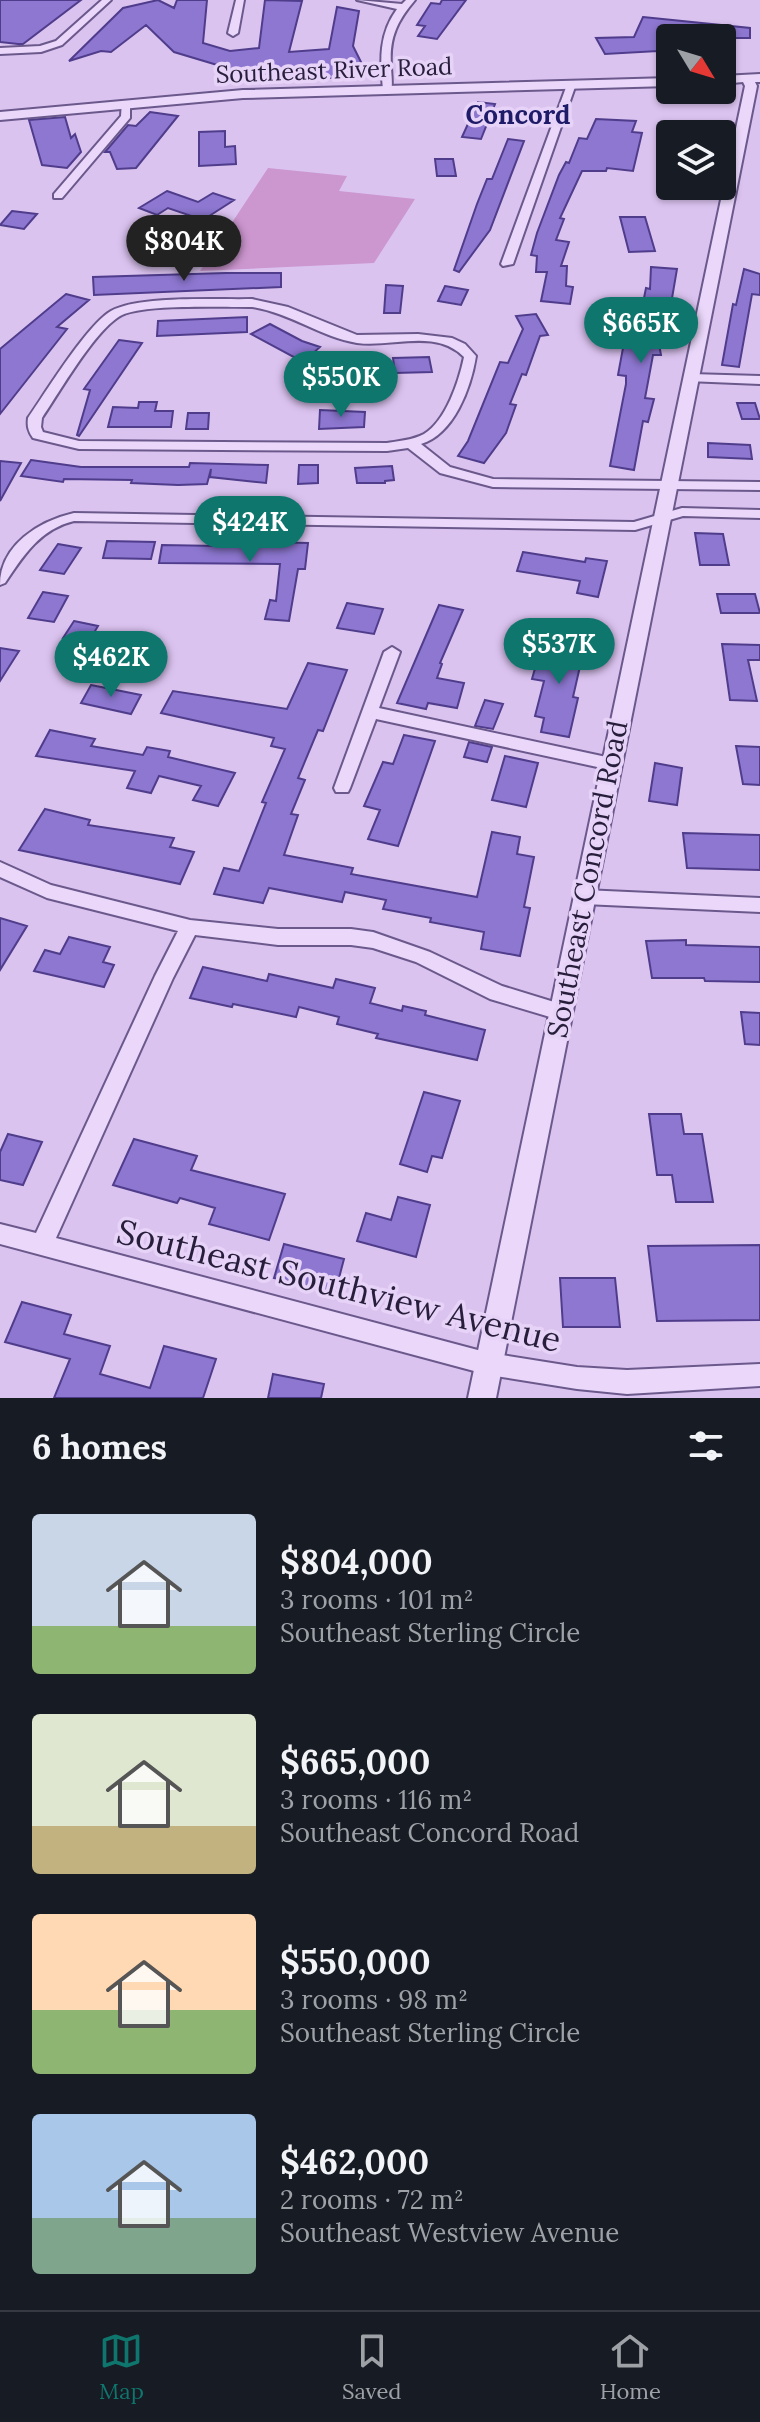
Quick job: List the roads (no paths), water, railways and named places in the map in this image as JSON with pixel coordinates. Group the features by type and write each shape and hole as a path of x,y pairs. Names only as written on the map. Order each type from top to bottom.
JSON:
{"street":[{"path":"0,51 41,49 59,43 107,0"},
{"path":"233,33 240,0"},
{"path":"361,0 407,3"},
{"path":"388,89 385,42 388,29 407,3"},
{"name":"Southeast Concord Road","path":"482,1398 754,79"},
{"name":"Southeast River Road","path":"0,116 218,95 656,82"},
{"path":"507,264 571,84"},
{"path":"58,196 126,116 125,103"},
{"path":"412,444 431,437 446,422 468,370 470,356 465,348 430,338 357,339 286,310 252,303 140,306 108,318 35,418 34,427 38,435 49,440 79,445 387,447 412,444 445,470 470,479 513,484 760,486"},
{"path":"691,378 760,380"},
{"path":"0,580 20,549 51,523 74,517 635,526 682,512 760,514"},
{"path":"342,788 392,652"},
{"path":"371,712 611,764"},
{"path":"0,869 47,891 190,927 278,937 373,940 423,957 497,993 560,1012"},
{"path":"584,897 760,905"},
{"path":"42,1245 164,976 190,927"},
{"name":"Southeast Southview Avenue","path":"0,1234 489,1364 577,1378 627,1382 760,1375"}],"district":[{"name":"Concord","path":"518,114"}]}
